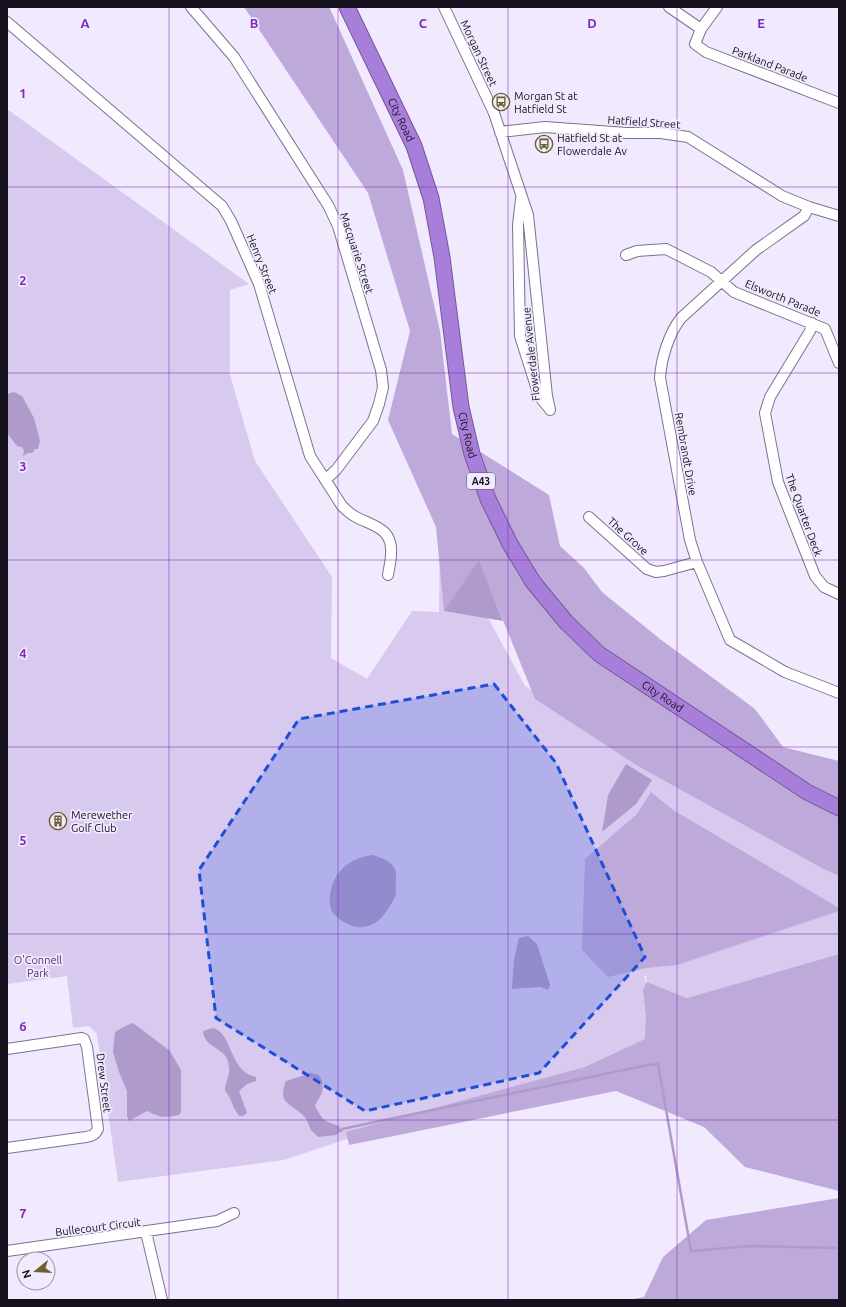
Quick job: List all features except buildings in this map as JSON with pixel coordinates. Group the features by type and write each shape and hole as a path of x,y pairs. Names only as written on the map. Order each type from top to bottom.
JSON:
{"highway":[{"name":"City Road","path":"347,7 414,146 431,198 442,257 460,407 472,454 488,499 510,544 533,582 566,622 599,654 807,792 839,808"}],"street":[{"name":"Macquarie Street","path":"191,7 238,62 328,205 338,226 381,370 383,387 373,421 336,470 325,480"},
{"name":"Morgan Street","path":"444,7 494,114 500,132"},
{"path":"668,7 701,29 717,7"},
{"name":"Henry Street","path":"7,22 222,206 231,220 259,284 310,456 342,506 356,518 381,529 387,535 392,553 388,575"},
{"name":"Parkland Parade","path":"701,29 695,44 706,52 839,103"},
{"name":"Hatfield Street","path":"500,132 545,127 627,133 661,133 688,137 782,196 809,207 839,216"},
{"name":"Flowerdale Avenue","path":"500,132 521,193 528,215 547,396 550,410 539,396 520,336 518,225 521,193"},
{"name":"Rembrandt Drive","path":"809,207 804,216 756,250 681,318 675,326 661,365 660,378 690,540 697,562 730,640 785,672 839,693"},
{"name":"Elsworth Parade","path":"626,255 637,251 666,249 711,272 734,292 825,329 839,363"},
{"name":"The Quarter Deck","path":"812,323 810,331 770,397 765,412 778,482 815,576 824,587 839,594"},
{"name":"The Grove","path":"589,517 647,569 656,572 664,571 697,562"},
{"name":"Drew Street","path":"7,1049 82,1038 86,1040 98,1125 96,1133 92,1136 7,1148"},
{"path":"146,1232 216,1221 234,1213"},
{"name":"Bullecourt Circuit","path":"7,1251 146,1232 162,1300"}],"highlighted area":[{"path":"494,684 556,763 645,957 539,1073 365,1111 216,1018 199,870 299,719"}],"green space":[{"name":"O'Connell Park","path":"7,109 249,284 230,290 230,375 255,461 332,577 331,658 367,679 412,611 439,612 440,529 525,686 794,852 839,876 839,954 687,998 647,982 646,976 644,976 669,1058 377,1129 284,1160 118,1182 97,1034 89,1026 73,1028 67,976 7,984"}],"shaded area":[{"path":"244,7 329,7 403,170 440,331 452,434 549,495 560,546 584,568 602,592 660,639 755,709 783,747 839,761 839,876 820,867 638,766 535,699 479,561 444,611 436,527 388,420 410,331 368,193"},
{"path":"14,392 22,396 34,418 40,441 38,449 35,449 32,453 28,453 23,456 24,450 22,447 17,446 7,433 7,394"},
{"path":"479,560 503,621 444,611"},
{"path":"626,764 652,780 636,804 602,832 608,795"},
{"path":"651,792 673,810 839,908 839,911 677,965 646,968 608,977 582,950 585,859 637,814"},
{"path":"372,855 386,860 396,871 396,893 388,909 376,922 369,926 362,927 347,924 333,913 330,907 332,887 339,873 349,863 356,859"},
{"path":"528,936 537,944 550,985 548,990 541,987 512,989 514,959 519,938"},
{"path":"839,954 839,1191 745,1167 704,1127 616,1091 349,1145 346,1132 585,1067 645,1039 646,1016 643,990 647,982 687,998"},
{"path":"133,1023 170,1051 181,1070 181,1112 179,1115 161,1117 147,1111 129,1121 127,1116 127,1091 113,1052 115,1032"},
{"path":"213,1028 219,1031 224,1037 241,1068 247,1074 256,1077 256,1081 247,1084 239,1091 247,1113 243,1116 239,1116 225,1090 229,1071 228,1061 221,1052 207,1042 204,1037 203,1031"},
{"path":"311,1073 319,1075 323,1084 322,1091 315,1106 324,1120 339,1126 341,1131 336,1135 318,1137 311,1130 304,1116 286,1102 284,1098 283,1094 286,1081"},
{"path":"839,1198 839,1300 628,1300 644,1297 663,1257 706,1220"}],"waterway":[{"path":"337,1130 341,1131 342,1129 658,1064 691,1251 750,1246 839,1248"}],"place":[{"name":"Morgan St at Hatfield St","path":"501,102"},
{"name":"Hatfield St at Flowerdale Av","path":"544,144"},
{"name":"Merewether Golf Club","path":"58,821"}]}
